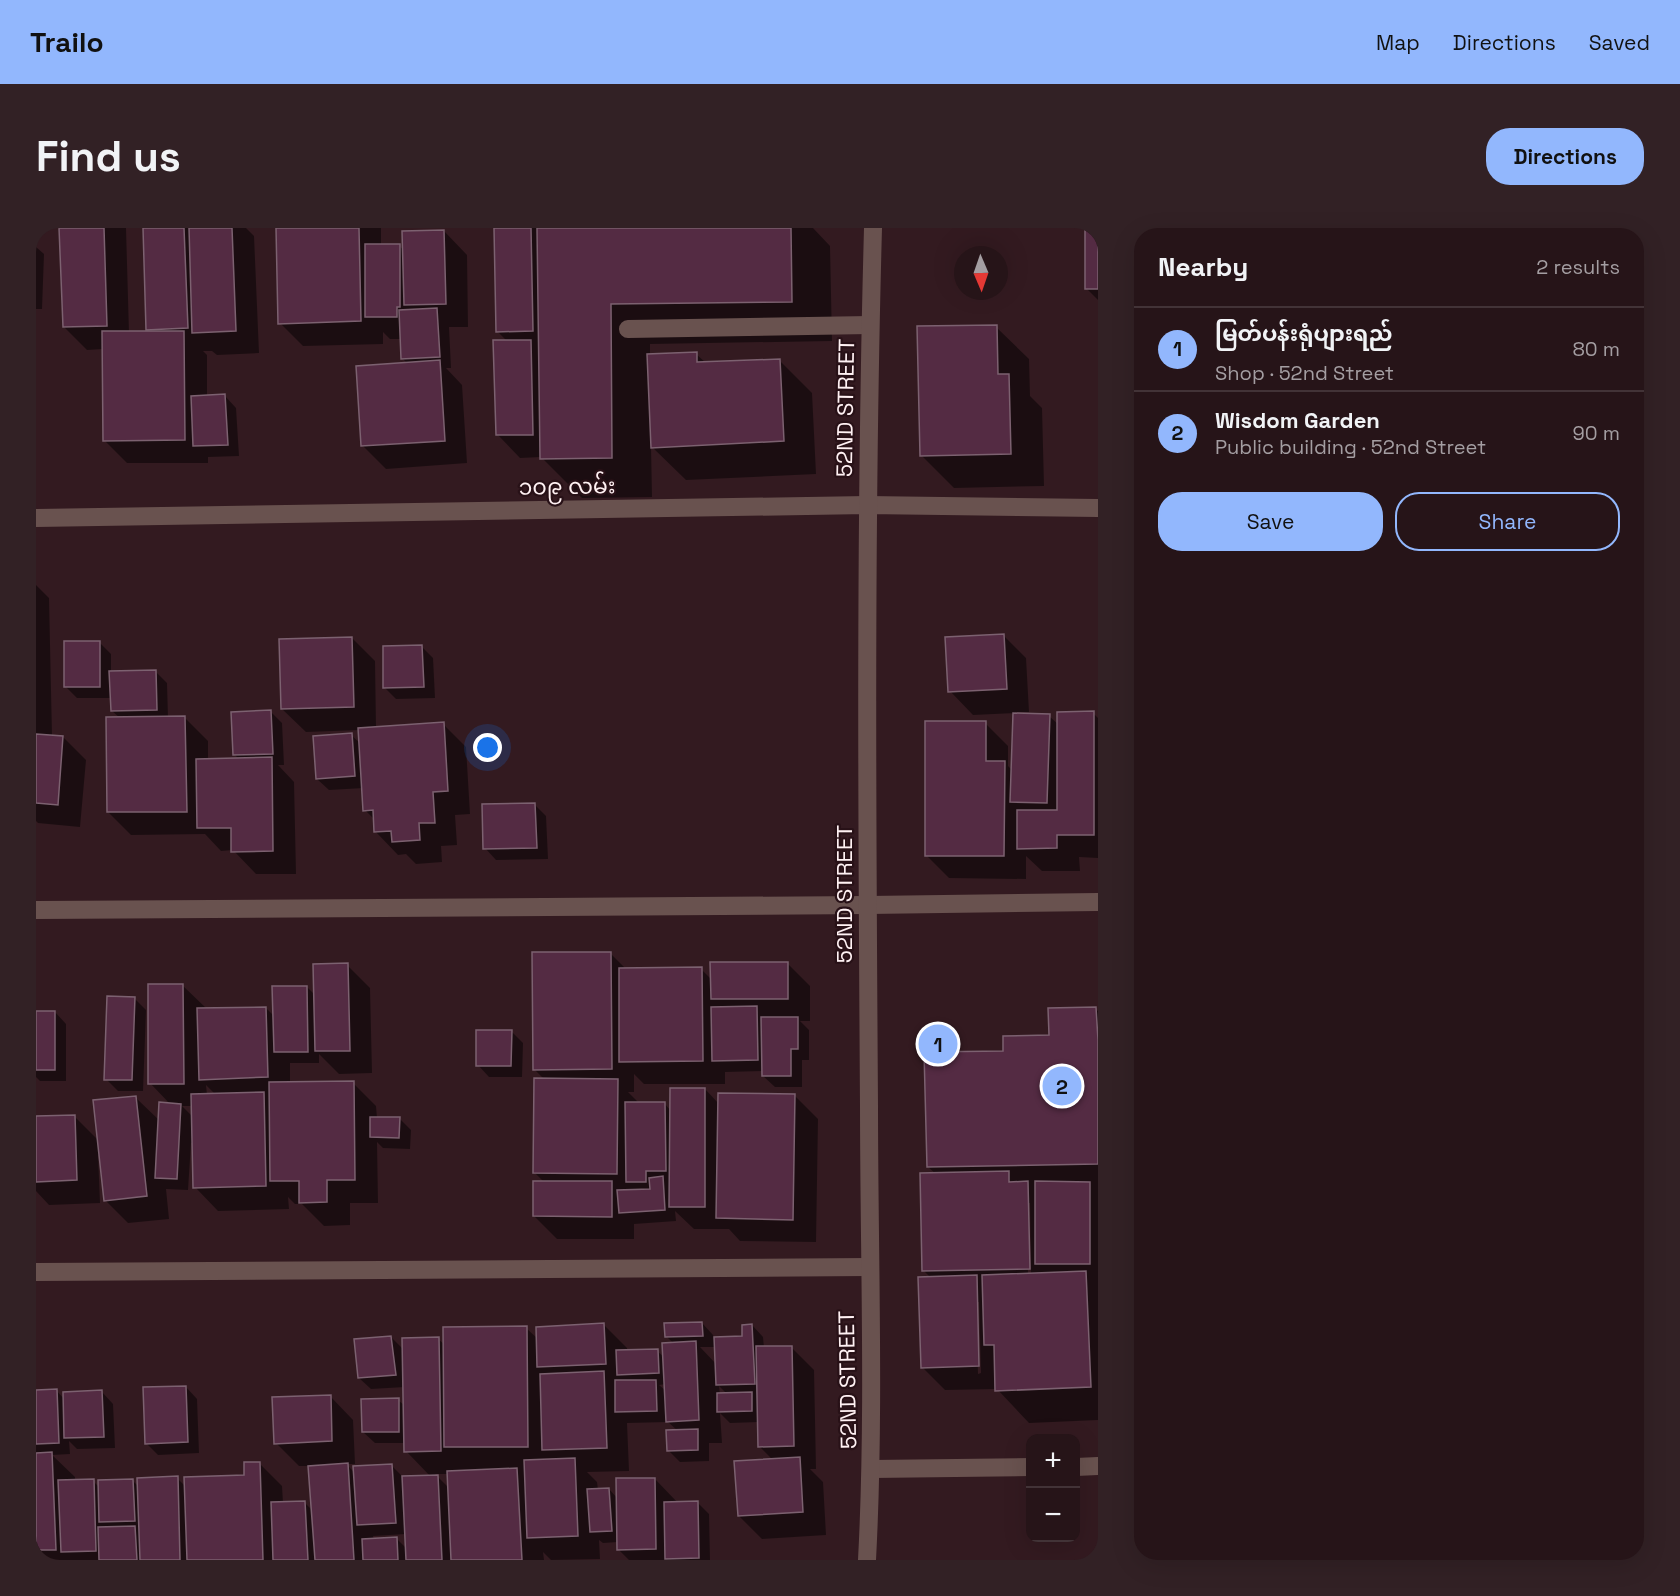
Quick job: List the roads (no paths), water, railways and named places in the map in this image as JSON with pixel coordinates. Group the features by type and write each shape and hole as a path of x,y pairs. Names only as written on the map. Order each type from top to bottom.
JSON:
{"street":[{"name":"52ND STREET","path":"867,1560 872,1469 867,505 873,228"},
{"path":"628,328 870,325"},
{"name":"၁၀၉ လမ်း","path":"36,518 867,505 1098,508"},
{"path":"36,910 1098,902"},
{"path":"36,1272 870,1267"},
{"path":"1080,1467 1098,1466"},
{"path":"872,1469 1026,1467"}],"place":[{"name":"မြတ်ပန်းရုံပျားရည်","path":"938,1044"},
{"name":"Wisdom Garden","path":"1062,1086"}]}
